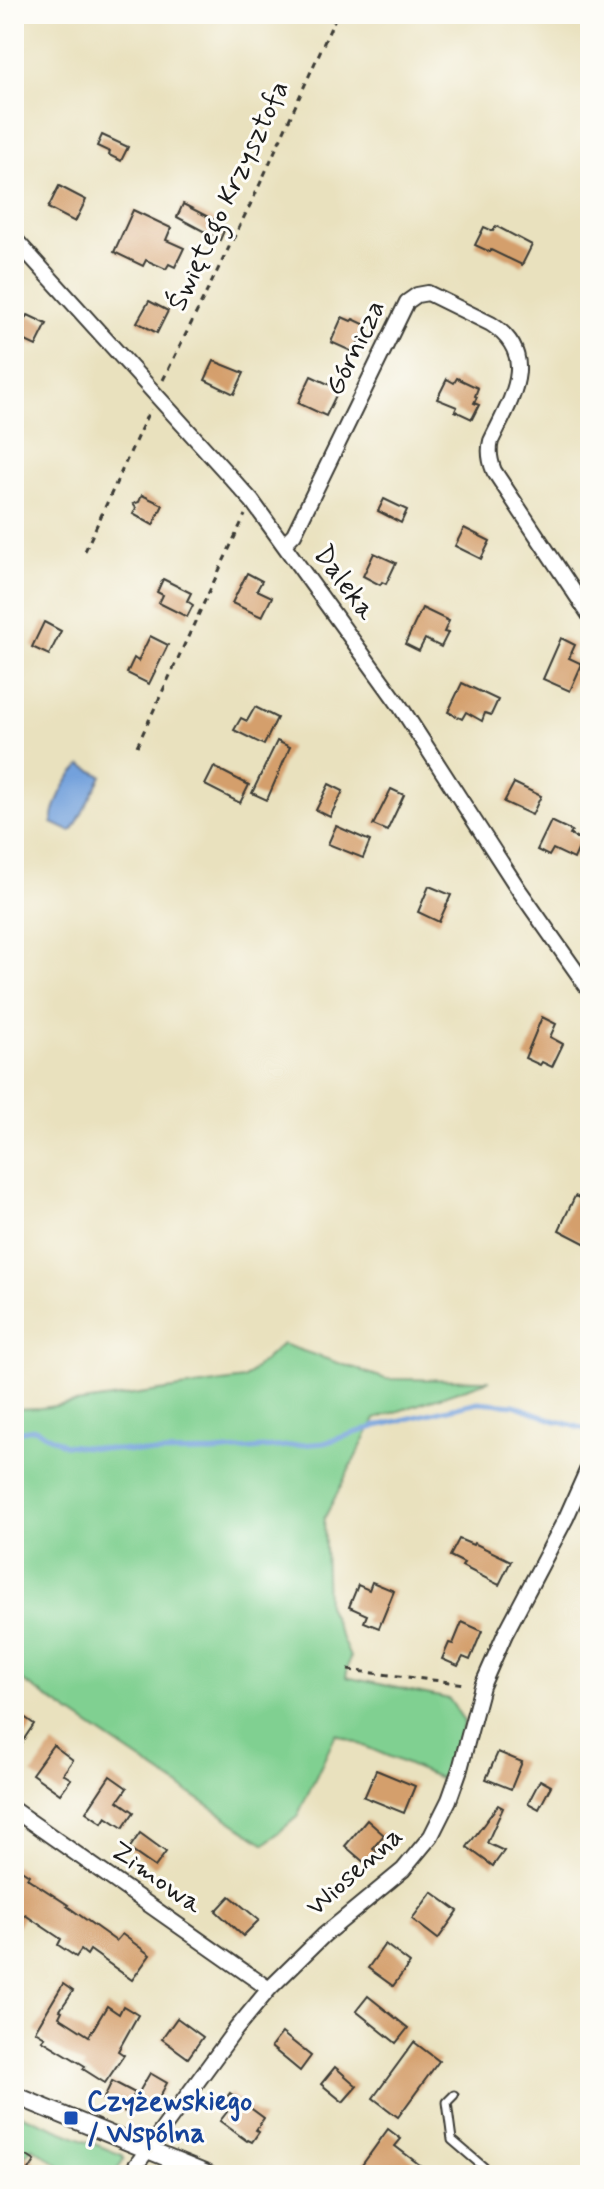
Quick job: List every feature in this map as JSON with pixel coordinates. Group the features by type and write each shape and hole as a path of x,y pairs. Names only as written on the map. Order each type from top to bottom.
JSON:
{"street":[{"name":"Daleka","path":"14,238 252,501 400,706 519,890 590,991"},
{"name":"Górnicza","path":"284,544 294,534 407,302 417,295 428,293 491,324 513,345 519,376 491,441 490,461 590,616"},
{"name":"Wiosenna","path":"129,2175 269,1989 324,1935 383,1889 423,1848 449,1800 482,1686 590,1464"},
{"name":"Zimowa","path":"14,1810 269,1989"},
{"path":"14,2095 209,2175"}],"lane":[{"path":"454,2095 447,2102 452,2140 493,2175"}],"path":[{"name":"Świętego Krzysztofa","path":"85,551 255,195 337,14"},
{"path":"137,746 252,501"},
{"path":"348,1670 482,1686"}],"green space":[{"path":"282,1344 386,1379 490,1380 375,1419 324,1519 327,1605 350,1657 346,1677 449,1699 464,1721 451,1783 336,1734 297,1817 265,1844 14,1675 14,1409 41,1408 244,1379"},
{"path":"20,2114 122,2155 124,2159 113,2175 71,2175 32,2147 26,2155 14,2148 14,2124"}],"water":[{"path":"82,765 102,776 73,830 69,831 52,823 53,815 66,783"}],"building":[{"path":"102,135 128,147 121,161 97,146"},
{"path":"59,186 86,200 75,222 48,208"},
{"path":"183,204 226,226 220,240 177,217"},
{"path":"133,210 171,228 166,240 184,248 175,267 169,264 166,269 146,260 143,266 114,252"},
{"path":"496,226 532,245 522,265 475,245 484,227 493,231"},
{"path":"149,301 168,311 157,333 137,322"},
{"path":"28,315 47,324 36,346 17,337"},
{"path":"342,317 368,326 353,352 331,342"},
{"path":"214,361 244,373 234,394 205,380"},
{"path":"311,376 339,389 326,416 298,403"},
{"path":"457,378 478,388 474,403 479,405 472,419 455,411 457,407 437,399 447,379 454,383"},
{"path":"142,495 163,505 153,525 133,514 136,508 133,504 139,502"},
{"path":"384,499 407,510 401,523 378,511"},
{"path":"464,528 490,541 481,559 455,546"},
{"path":"374,553 396,563 386,584 382,582 380,585 363,576"},
{"path":"247,573 262,581 257,590 272,597 262,617 232,603"},
{"path":"163,579 191,593 187,601 193,605 187,617 159,603 163,595 157,592"},
{"path":"422,608 449,621 444,632 448,633 441,647 425,639 419,651 405,644"},
{"path":"44,622 61,631 49,655 32,647"},
{"path":"150,636 168,645 149,684 127,673 134,658 138,661"},
{"path":"561,638 575,645 569,658 582,664 570,691 543,679"},
{"path":"462,683 498,700 491,715 485,713 482,721 466,712 462,719 448,712"},
{"path":"255,707 277,718 264,745 234,730 241,718 247,721"},
{"path":"277,741 290,747 267,800 252,793"},
{"path":"214,767 249,785 240,803 205,785"},
{"path":"514,783 541,796 532,815 504,802"},
{"path":"329,784 343,791 330,817 316,810"},
{"path":"391,789 404,795 387,831 373,825"},
{"path":"551,821 572,831 570,835 582,841 574,859 553,849 549,856 537,850"},
{"path":"336,826 370,841 363,858 328,844"},
{"path":"429,886 451,895 439,922 418,912"},
{"path":"542,1017 556,1024 550,1037 563,1044 552,1067 525,1058"},
{"path":"575,1196 590,1203 590,1246 559,1230"},
{"path":"459,1539 511,1561 499,1585 462,1566 464,1563 450,1556"},
{"path":"372,1582 394,1591 379,1628 364,1622 367,1615 349,1607 358,1585 369,1590"},
{"path":"462,1622 482,1631 470,1660 463,1657 458,1666 442,1659 449,1643 453,1644"},
{"path":"20,1714 34,1724 14,1754 14,1723"},
{"path":"53,1745 73,1760 63,1774 71,1779 60,1794 32,1774"},
{"path":"498,1752 522,1762 511,1789 486,1779"},
{"path":"376,1770 415,1786 404,1813 362,1796 365,1796"},
{"path":"110,1776 127,1788 118,1801 134,1812 123,1828 106,1817 102,1823 86,1812"},
{"path":"540,1780 551,1786 539,1809 528,1803"},
{"path":"498,1805 503,1808 487,1843 504,1851 493,1866 467,1847"},
{"path":"367,1820 384,1835 373,1848 377,1851 366,1864 345,1846"},
{"path":"140,1833 166,1852 155,1867 129,1849"},
{"path":"14,1865 29,1875 27,1878 116,1941 122,1934 150,1955 132,1980 90,1950 87,1955 81,1950 76,1957 58,1945 61,1939 25,1915 14,1932"},
{"path":"432,1892 458,1911 438,1939 412,1919"},
{"path":"230,1896 259,1920 243,1936 216,1911"},
{"path":"385,1944 410,1963 393,1986 368,1968"},
{"path":"63,1984 73,1991 60,2010 59,2017 89,2036 107,2006 119,2014 123,2006 138,2015 118,2051 124,2055 105,2083 83,2069 85,2066 42,2040 45,2037 35,2031"},
{"path":"368,1996 408,2028 396,2043 356,2011"},
{"path":"177,2018 203,2037 188,2058 162,2039"},
{"path":"282,2033 311,2056 300,2071 271,2047"},
{"path":"414,2042 439,2061 398,2117 373,2098"},
{"path":"335,2067 357,2086 343,2102 321,2084"},
{"path":"150,2073 167,2083 159,2098 168,2103 161,2114 135,2099"},
{"path":"112,2081 135,2093 125,2112 103,2100"},
{"path":"230,2093 264,2118 252,2142 220,2121 227,2112 220,2107"},
{"path":"388,2129 401,2139 395,2146 433,2175 398,2175 388,2167 382,2175 355,2175"},
{"path":"14,2148 35,2161 26,2175 14,2175"}],"waterway":[{"path":"14,1432 35,1429 65,1445 155,1453 215,1452 324,1443 377,1426 478,1402 514,1405 589,1430"}],"place":[{"name":"Czyżewskiego / Wspólna","path":"71,2118"}]}
